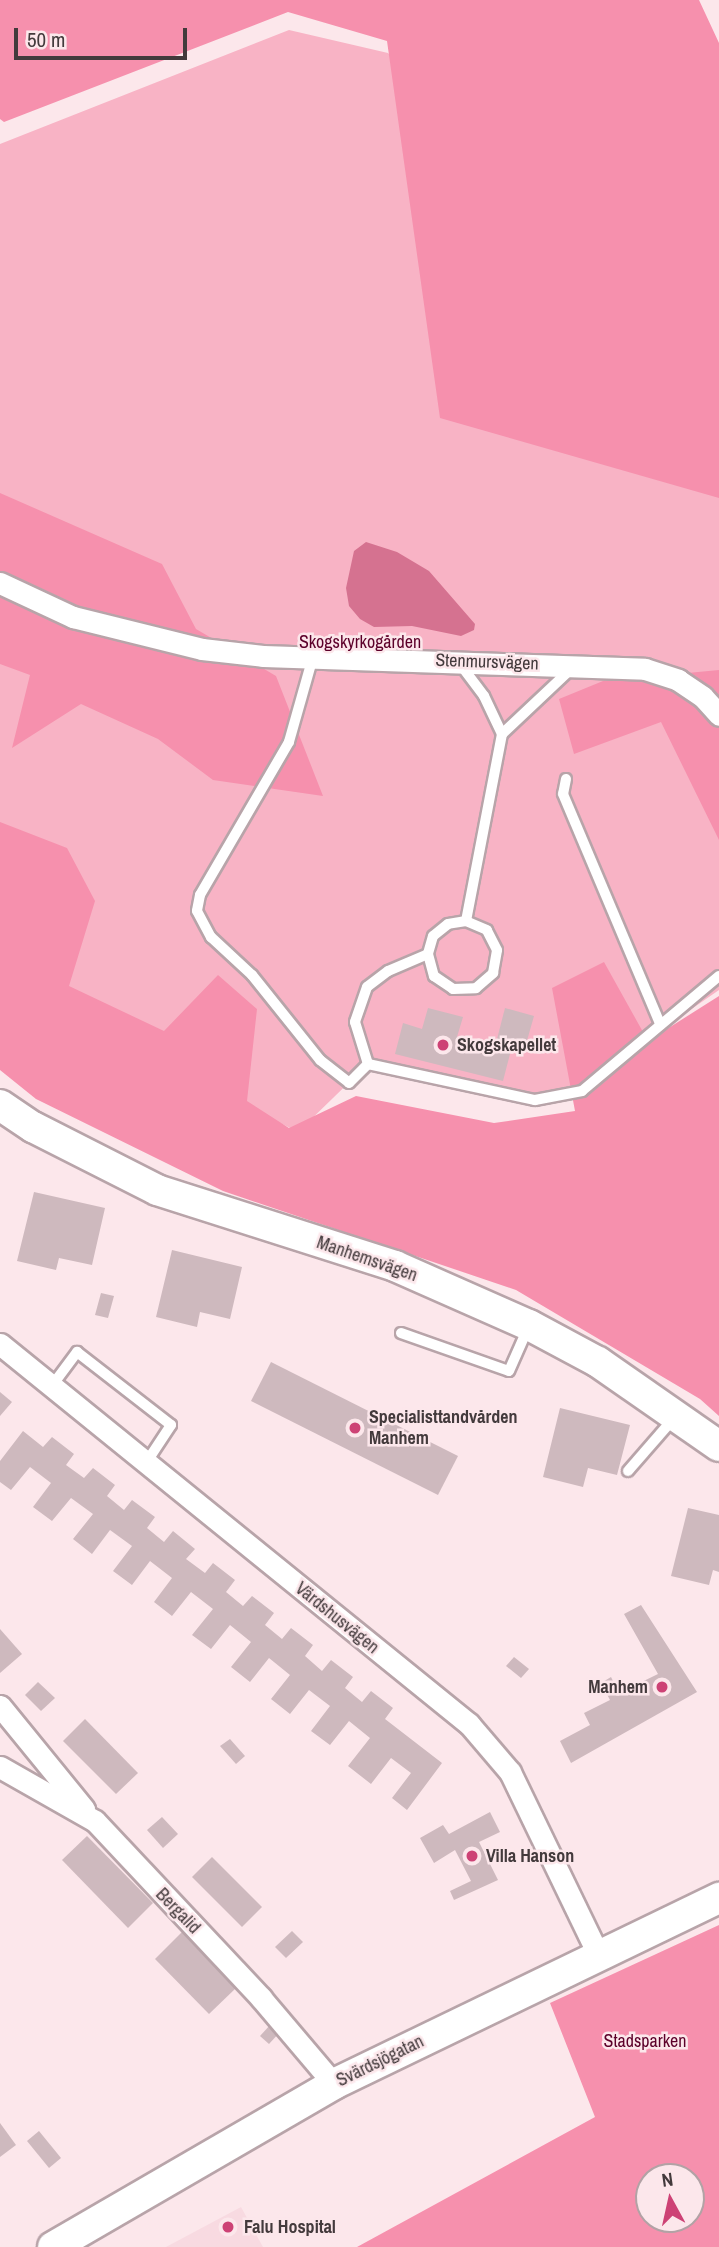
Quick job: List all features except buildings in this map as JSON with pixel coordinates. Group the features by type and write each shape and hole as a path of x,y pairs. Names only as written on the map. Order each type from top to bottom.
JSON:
{"street":[{"name":"Stenmursvägen","path":"0,583 73,617 139,636 214,650 313,657 576,664 645,669 678,680 703,697 719,715"},
{"name":"Manhemsvägen","path":"0,1105 33,1127 158,1190 396,1266 529,1325 598,1362 719,1446"},
{"name":"Värdshusvägen","path":"0,1344 469,1724 510,1772 598,1954"},
{"path":"0,1706 95,1821"},
{"name":"Bergalid","path":"0,1767 95,1821 261,1998 334,2084"},
{"name":"Svärdsjögatan","path":"53,2247 334,2084 598,1954 719,1898"}],"lane":[{"path":"313,657 289,742 200,895 197,911 211,937 252,975 320,1060 349,1083 368,1064"},
{"path":"458,662 484,696 502,734"},
{"path":"466,920 502,734 576,664"},
{"path":"565,779 563,794 660,1024"},
{"path":"466,920 487,930 497,950 493,973 476,988 453,989 434,976 428,954 433,936 448,923 466,920"},
{"path":"368,1064 355,1022 367,987 388,971 428,954"},
{"path":"368,1064 535,1100 582,1091 719,976"},
{"path":"401,1333 509,1371 529,1325"},
{"path":"51,1387 77,1352 171,1425 146,1464"},
{"path":"628,1471 677,1415"}],"shaded area":[{"path":"366,542 397,552 429,571 475,624 474,630 461,636 412,626 374,627 360,619 349,606 346,588 354,551"},
{"name":"Falu Hospital","path":"241,2207 263,2247 166,2247"}],"green space":[{"path":"0,0 699,0 719,43 719,498 440,418 387,41 288,12 4,122 0,119"},
{"name":"Skogskyrkogården","path":"289,30 388,53 719,424 719,990 580,1086 535,1100 368,1064 298,1132 61,1012 0,861 0,144"},
{"path":"0,493 162,564 196,629 276,676 323,796 213,780 158,739 81,704 12,748 30,675 0,664"},
{"path":"719,670 719,840 661,722 574,754 559,699 603,681"},
{"path":"0,822 67,848 95,901 69,986 164,1031 218,975 257,1009 247,1101 289,1128 356,1096 494,1123 575,1111 552,988 604,962 648,1041 719,996 719,1416 700,1399 516,1290 223,1191 36,1099 0,1070"},
{"name":"Stadsparken","path":"719,1925 719,2247 357,2247 595,2117 550,2003"}],"place":[{"name":"Skogskapellet","path":"443,1045"},
{"name":"Specialisttandvården Manhem","path":"355,1428"},
{"name":"Manhem","path":"662,1687"},
{"name":"Villa Hanson","path":"472,1856"},
{"name":"Falu Hospital","path":"228,2227"}]}
